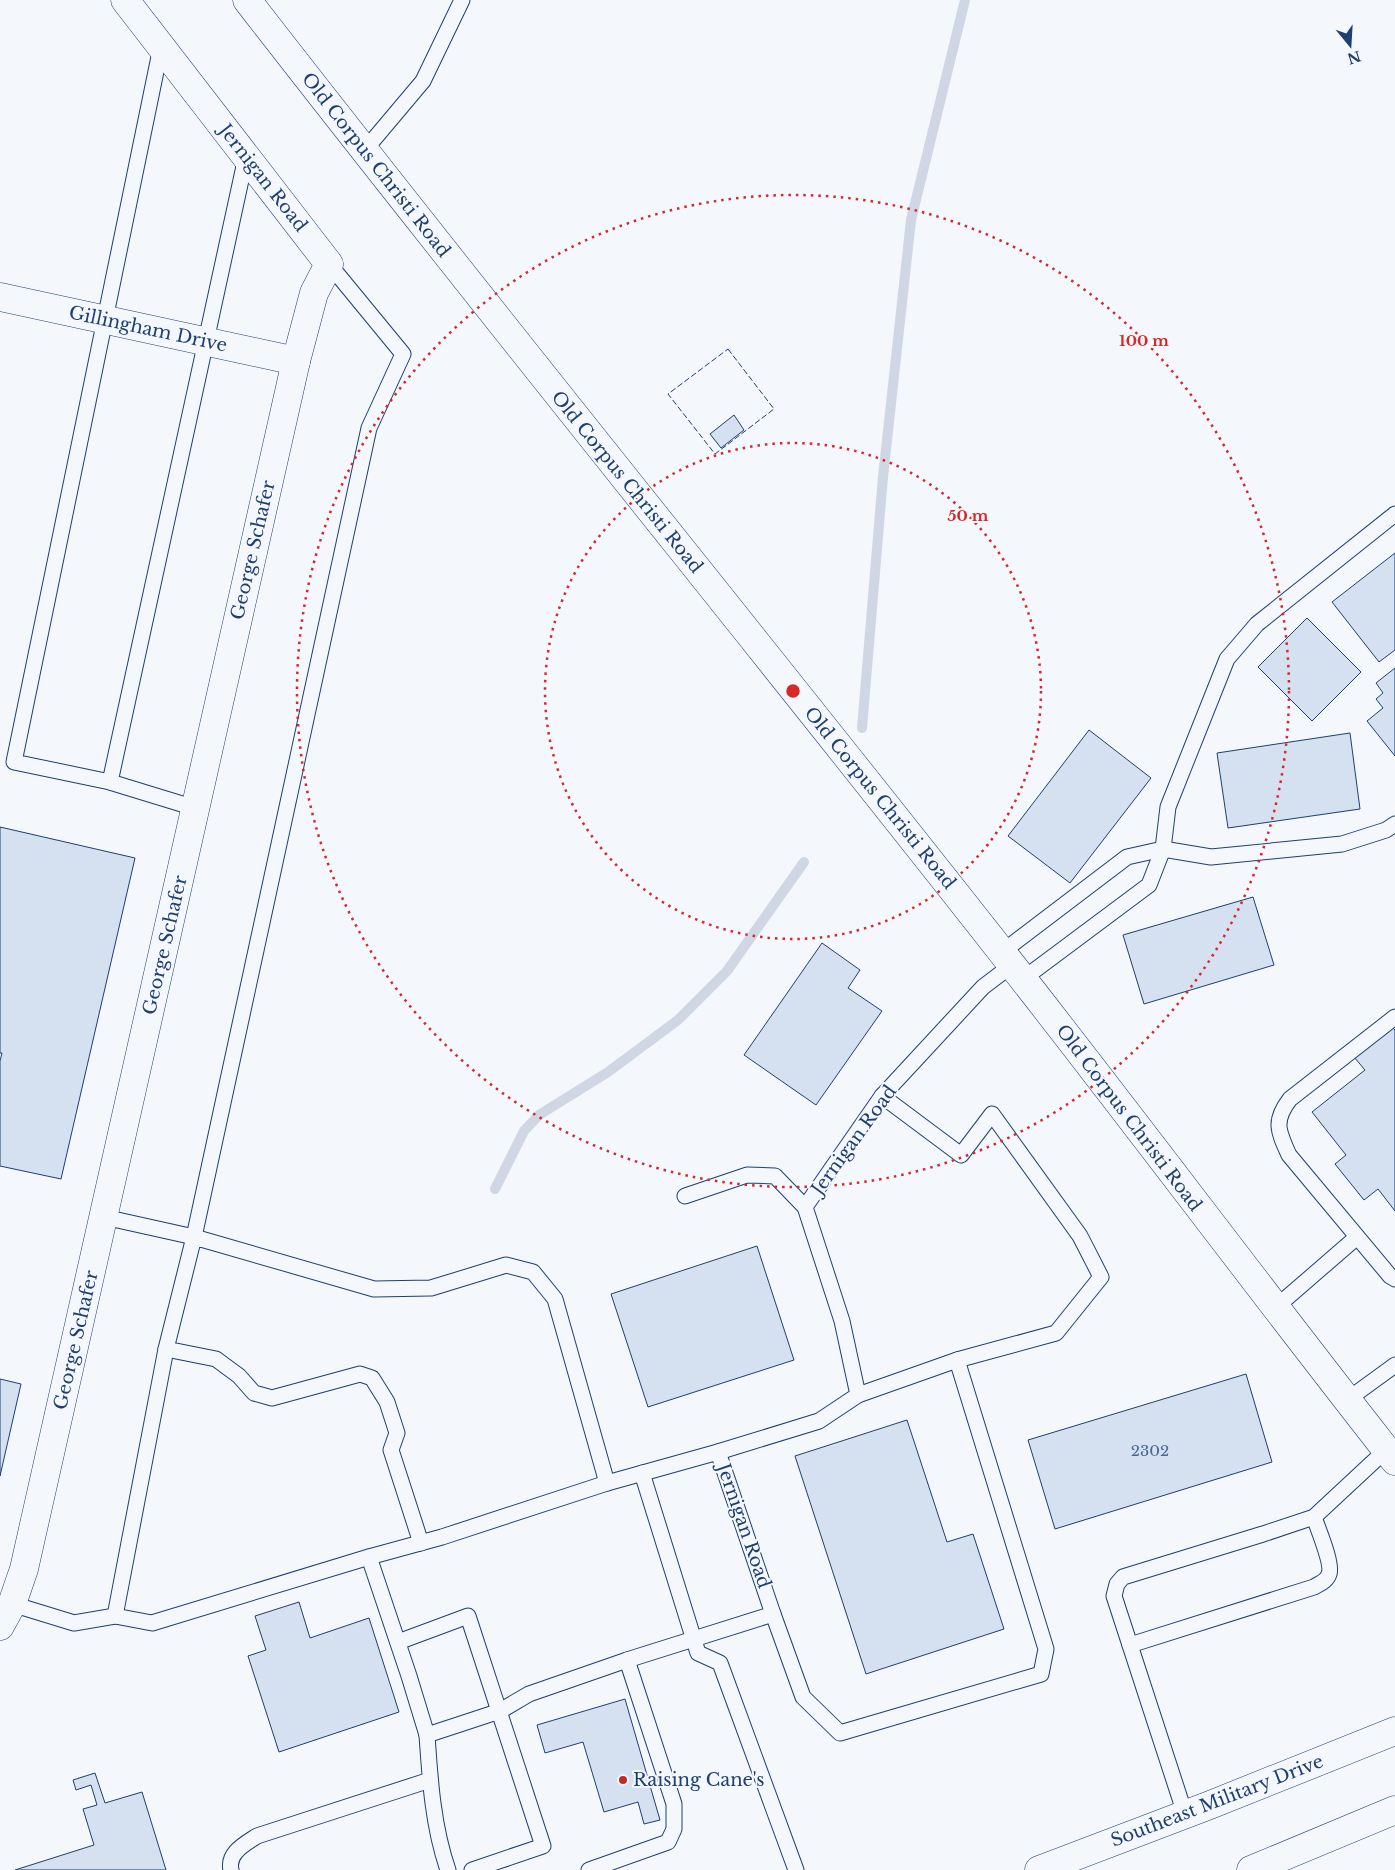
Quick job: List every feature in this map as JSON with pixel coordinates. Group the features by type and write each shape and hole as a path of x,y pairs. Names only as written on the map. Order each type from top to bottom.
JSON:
{"street":[{"name":"Jernigan Road","path":"125,0 329,264"},
{"name":"Old Corpus Christi Road","path":"246,0 1012,965 1275,1308 1391,1455"},
{"name":"George Schafer","path":"6,1615 24,1569 296,361 314,293 329,264"},
{"name":"Gillingham Drive","path":"0,297 296,361"},
{"name":"Southeast Military Drive","path":"1039,1870 1395,1731"},
{"path":"1251,1870 1395,1810"}],"lane":[{"path":"364,151 422,81 462,0"},
{"path":"161,47 14,762 110,782 195,808"},
{"path":"110,782 246,157"},
{"name":"Jernigan Road","path":"194,1237 369,428 403,354 329,264"},
{"path":"1012,965 1149,885 1163,849 1168,807 1227,659 1257,624 1395,514"},
{"path":"1012,965 1126,857 1163,849 1211,856 1342,844 1386,830 1395,824"},
{"name":"Jernigan Road","path":"957,1360 1046,1649 1041,1674 840,1733 803,1697 718,1452 819,1421 858,1395 842,1321 805,1207 882,1096 983,987 1012,965"},
{"path":"1395,1016 1290,1099 1281,1111 1278,1122 1281,1137 1289,1155 1390,1276 1395,1279"},
{"path":"858,1395 957,1360 1056,1334 1101,1277 1080,1236 992,1114 961,1155 882,1096"},
{"path":"685,1196 746,1175 775,1176 805,1207"},
{"path":"104,1217 194,1237 374,1289 430,1288 506,1265 533,1272 555,1299 607,1484"},
{"path":"115,1616 166,1349 194,1237"},
{"path":"1275,1308 1357,1237"},
{"path":"166,1349 216,1360 239,1376 254,1393 272,1398 360,1374 372,1378 387,1402 397,1433 390,1450 421,1543"},
{"path":"1347,1400 1395,1365"},
{"path":"6,1615 74,1623 115,1616 152,1622 421,1543 642,1473 718,1452"},
{"path":"1185,1814 1114,1596 1117,1584 1123,1577 1314,1517 1391,1455"},
{"path":"642,1473 698,1654 720,1663 796,1870"},
{"path":"1130,1645 1314,1587 1326,1580 1330,1573 1329,1564 1314,1517"},
{"path":"369,1557 398,1642 426,1735 430,1780 441,1851 448,1870"},
{"path":"426,1735 500,1711 529,1694 627,1660 773,1614"},
{"path":"398,1642 468,1616 543,1846 481,1868"},
{"path":"589,1870 668,1842 674,1829 674,1804 627,1660"},
{"path":"231,1870 230,1866 236,1850 257,1836 430,1780"}],"building":[{"path":"734,415 744,430 721,448 710,434"},
{"path":"1395,553 1395,650 1379,662 1332,602"},
{"path":"1307,618 1361,672 1312,721 1258,667"},
{"path":"1395,668 1395,756 1367,721 1383,708 1376,699 1383,693 1376,683"},
{"path":"1089,730 1151,778 1070,883 1008,836"},
{"path":"1350,733 1360,809 1228,828 1217,753"},
{"path":"0,827 135,858 61,1179 0,1166 0,1061 2,1053 0,1053"},
{"path":"1253,897 1274,965 1144,1004 1123,935"},
{"path":"822,943 860,970 848,988 882,1011 816,1105 744,1055"},
{"path":"1392,1027 1395,1030 1395,1211 1378,1189 1364,1200 1335,1164 1346,1155 1312,1112 1365,1070 1354,1057"},
{"path":"757,1246 794,1360 648,1407 611,1294"},
{"path":"1246,1374 1272,1462 1055,1529 1028,1440"},
{"path":"0,1379 21,1384 0,1476"},
{"path":"907,1420 947,1542 973,1534 1004,1629 866,1674 795,1456"},
{"path":"299,1602 310,1638 369,1618 399,1712 279,1752 248,1656 266,1650 255,1616"},
{"path":"625,1699 660,1820 644,1824 638,1802 604,1812 583,1742 545,1753 537,1725"},
{"path":"95,1773 105,1803 142,1792 166,1870 15,1870 94,1845 83,1809 97,1805 91,1785 76,1790 73,1780"}],"waterway":[{"path":"862,728 883,477 911,220 965,0"},
{"path":"495,1189 524,1131 539,1115 608,1072 678,1020 727,971 804,862"}],"fence":[{"path":"728,349 774,409 715,454 668,394 728,349"}],"place":[{"name":"Raising Cane's","path":"623,1780"}]}
